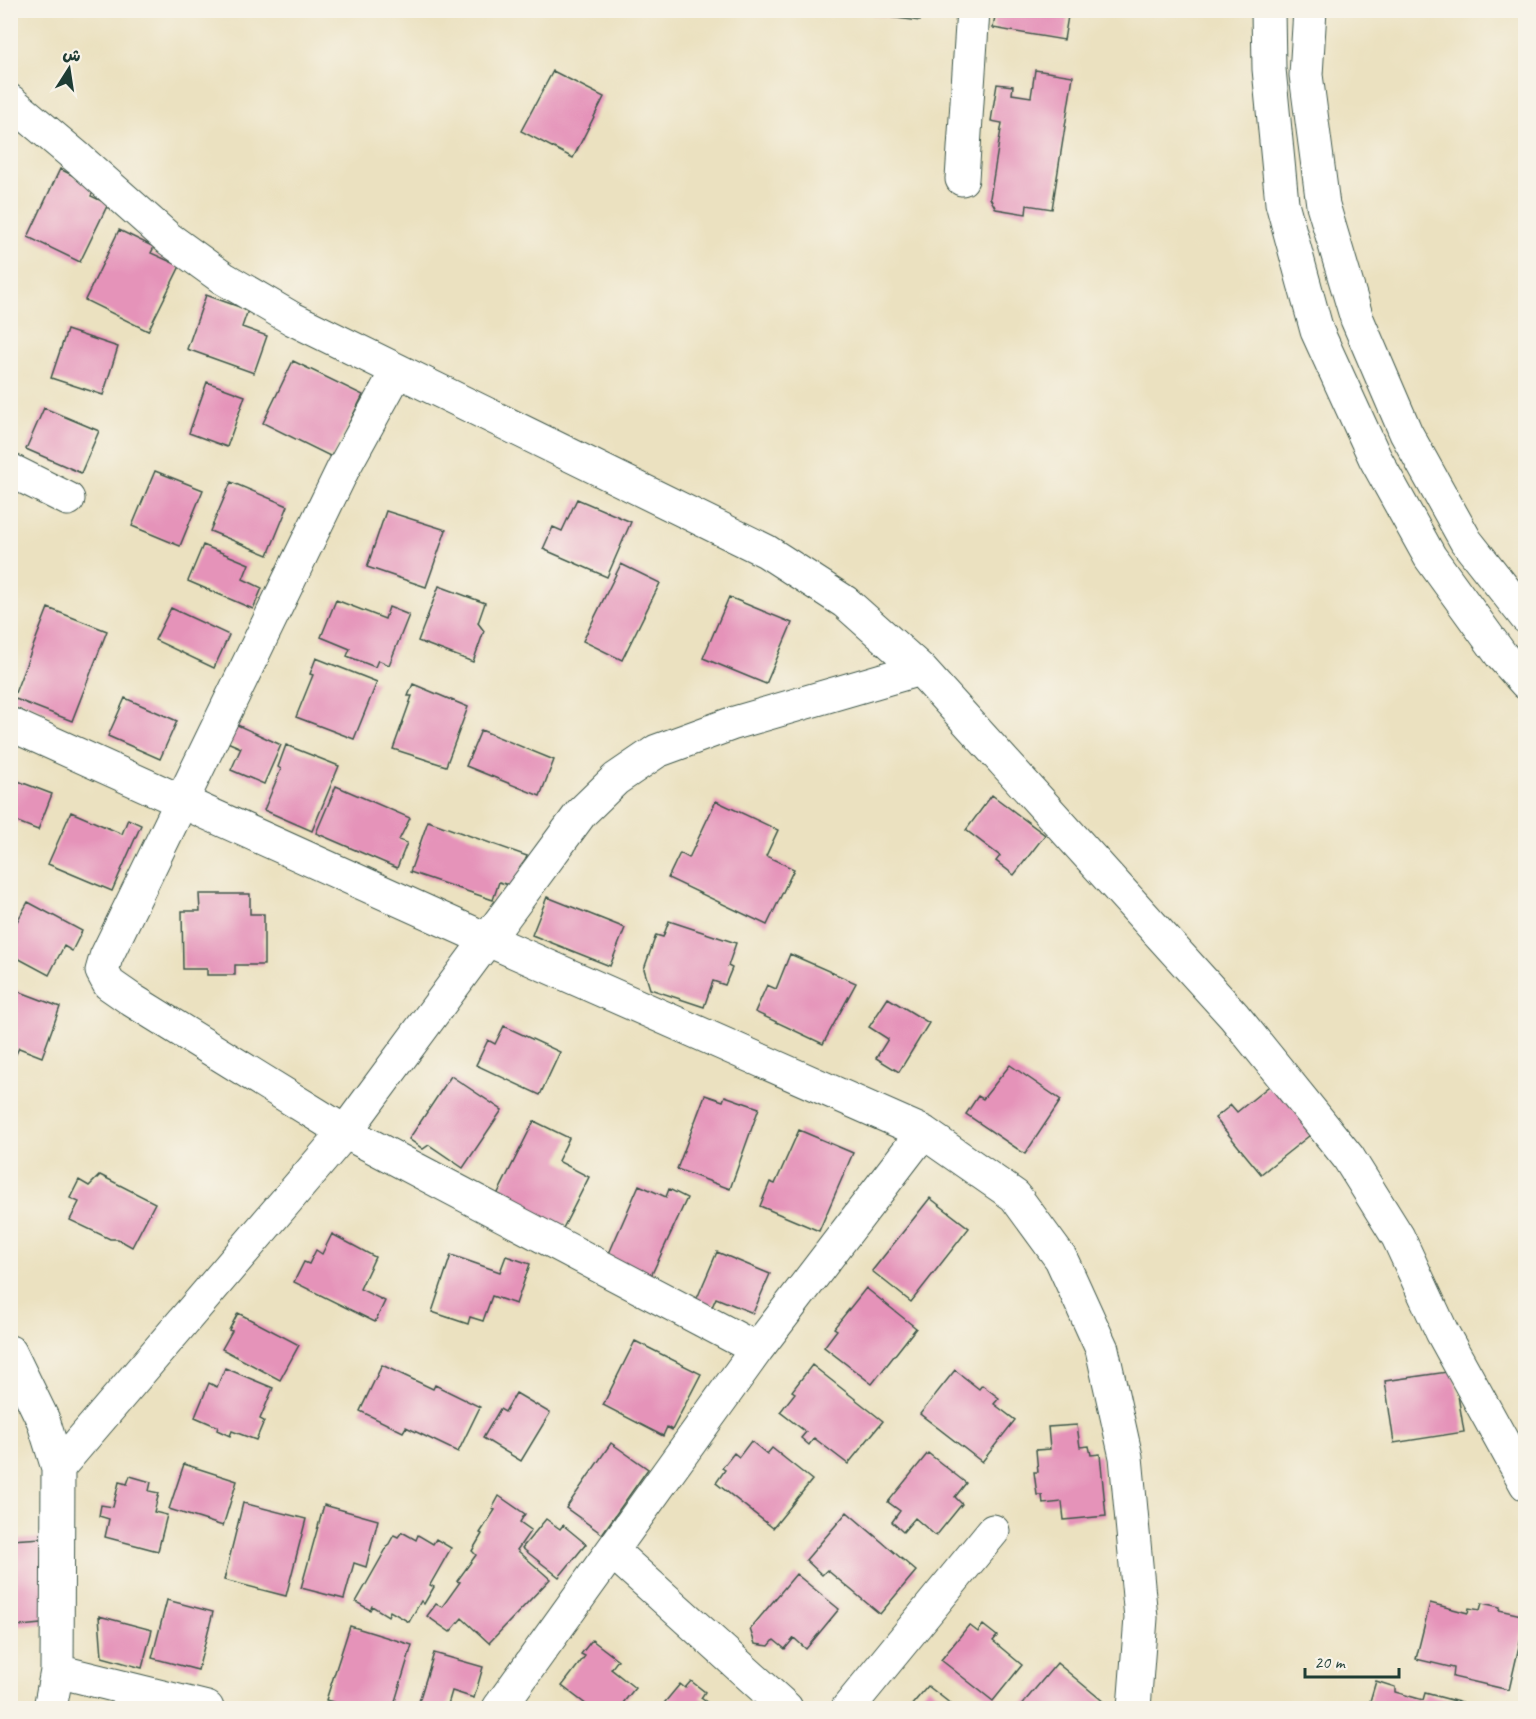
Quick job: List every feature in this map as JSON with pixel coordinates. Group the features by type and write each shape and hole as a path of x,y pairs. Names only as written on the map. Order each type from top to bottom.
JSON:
{"street":[{"path":"962,179 973,10"},
{"path":"1268,10 1269,69 1282,203 1317,331 1375,458 1430,557 1501,655 1526,683"},
{"path":"1310,10 1306,75 1323,205 1357,319 1406,433 1466,541 1526,617"},
{"path":"10,101 169,239 223,278 293,319 766,551 845,602 920,669 1233,1016 1348,1157 1398,1237 1442,1332 1526,1484"},
{"path":"398,371 343,469 106,957 102,971 109,984 132,1000 345,1132 757,1349"},
{"path":"10,470 68,499"},
{"path":"58,1468 345,1132 581,813 616,779 657,751 731,724 920,669"},
{"path":"10,724 486,939 923,1132 1015,1196 1061,1259 1102,1349 1126,1457 1141,1618 1134,1708"},
{"path":"499,1708 757,1349 923,1132"},
{"path":"10,1352 44,1420 58,1468 57,1671 50,1708"},
{"path":"848,1708 993,1531"},
{"path":"612,1551 786,1708"},
{"path":"57,1671 207,1708"}],"building":[{"path":"874,10 922,10 920,21 873,15"},
{"path":"996,10 1069,10 1064,40 993,28"},
{"path":"1035,70 1073,76 1052,209 1027,205 1026,214 996,209 990,198 1002,123 991,121 997,84 1013,86 1012,94 1031,97"},
{"path":"553,71 604,97 573,158 521,131"},
{"path":"60,169 96,187 91,196 108,204 80,262 28,237"},
{"path":"119,230 154,247 151,253 180,266 148,331 85,300"},
{"path":"206,295 248,310 242,327 267,336 254,373 187,349"},
{"path":"67,330 118,347 103,395 51,378"},
{"path":"293,361 363,395 332,457 263,423"},
{"path":"207,382 245,396 227,447 189,433"},
{"path":"44,408 99,431 81,473 26,449"},
{"path":"155,471 203,490 180,546 132,526"},
{"path":"231,482 288,506 268,555 210,531"},
{"path":"577,499 631,522 607,577 543,549 553,527 562,531"},
{"path":"386,511 446,530 426,587 367,567"},
{"path":"203,545 249,564 243,579 262,588 253,609 188,581"},
{"path":"621,564 660,583 622,660 583,641"},
{"path":"439,586 485,603 478,623 484,631 473,662 418,641"},
{"path":"729,597 792,623 766,684 703,658"},
{"path":"336,600 385,619 389,607 409,615 389,665 378,660 375,667 347,656 350,649 321,637"},
{"path":"48,608 107,631 72,721 13,698"},
{"path":"171,608 229,635 214,668 155,640"},
{"path":"316,658 377,682 354,739 296,717 313,675 310,674"},
{"path":"413,684 468,707 446,766 393,749 412,696 408,696"},
{"path":"125,698 177,721 160,759 108,736"},
{"path":"233,723 281,745 264,784 231,770 241,748 225,741"},
{"path":"481,730 554,760 540,796 466,766"},
{"path":"286,745 339,766 312,831 264,810 281,769 278,767"},
{"path":"10,778 52,794 38,830 10,819"},
{"path":"336,786 410,818 399,840 407,843 397,868 316,833"},
{"path":"992,795 1045,835 1014,875 996,861 1000,856 966,830"},
{"path":"716,801 778,830 766,856 794,869 767,925 668,878 680,853 689,858"},
{"path":"71,812 122,834 128,819 141,825 112,891 48,864"},
{"path":"428,821 527,856 515,887 499,882 493,900 410,872"},
{"path":"199,894 250,894 250,914 264,914 264,965 235,965 235,975 207,975 207,969 183,969 182,911 200,911"},
{"path":"547,897 625,928 610,966 532,935"},
{"path":"28,902 82,931 72,951 64,946 49,975 10,954 10,934"},
{"path":"669,921 736,943 728,966 732,968 725,985 713,981 704,1007 650,989 644,969 656,935 663,937"},
{"path":"790,954 856,983 823,1044 755,1012 767,985 776,989"},
{"path":"10,988 60,1007 42,1057 19,1048 16,1054 10,1053"},
{"path":"888,998 929,1023 899,1072 876,1058 888,1039 869,1027"},
{"path":"504,1026 560,1052 540,1095 476,1065 488,1040 495,1044"},
{"path":"1010,1065 1061,1100 1025,1154 966,1114 978,1096 983,1099"},
{"path":"451,1076 502,1110 463,1168 429,1145 423,1149 409,1139"},
{"path":"1273,1083 1314,1132 1261,1174 1215,1118 1231,1105 1237,1112"},
{"path":"705,1095 723,1101 725,1096 759,1108 730,1189 677,1169"},
{"path":"534,1121 569,1138 558,1161 589,1177 558,1238 492,1205"},
{"path":"799,1130 853,1153 819,1231 760,1206 770,1182 775,1184"},
{"path":"100,1175 155,1203 132,1247 70,1220 79,1202 70,1198 79,1180 89,1186"},
{"path":"639,1185 666,1197 669,1189 687,1198 651,1276 607,1258"},
{"path":"930,1198 969,1228 911,1302 872,1271"},
{"path":"332,1234 375,1257 360,1289 385,1301 375,1322 294,1282 304,1262 309,1264 316,1250 322,1254"},
{"path":"717,1252 770,1274 753,1313 716,1298 708,1316 692,1310"},
{"path":"451,1255 500,1272 506,1256 530,1264 516,1304 492,1296 483,1321 470,1317 468,1324 432,1312"},
{"path":"866,1288 916,1328 872,1384 824,1347 837,1330 834,1328"},
{"path":"238,1313 299,1345 280,1380 222,1349 232,1331 229,1330"},
{"path":"635,1341 701,1374 672,1430 667,1427 663,1436 603,1405"},
{"path":"382,1365 433,1389 435,1385 480,1407 458,1452 406,1427 403,1432 360,1411"},
{"path":"812,1365 883,1421 848,1464 814,1438 809,1445 801,1438 806,1432 780,1412 795,1393 792,1391"},
{"path":"225,1368 273,1388 260,1419 264,1421 256,1440 232,1431 230,1436 217,1430 218,1427 195,1417 209,1383 217,1387"},
{"path":"955,1370 979,1389 982,1385 999,1398 994,1404 1015,1420 982,1462 920,1414"},
{"path":"1454,1371 1464,1432 1394,1443 1385,1381"},
{"path":"516,1393 550,1413 521,1461 483,1438 500,1409 505,1412"},
{"path":"1077,1425 1080,1447 1089,1446 1091,1455 1100,1454 1106,1516 1064,1520 1062,1502 1043,1504 1042,1495 1037,1495 1034,1472 1038,1472 1036,1450 1050,1449 1048,1427"},
{"path":"751,1441 767,1454 772,1448 812,1480 773,1528 716,1483 725,1470 722,1468 734,1453 739,1457"},
{"path":"611,1443 648,1469 602,1534 566,1508"},
{"path":"928,1453 966,1483 955,1497 962,1504 936,1536 915,1518 903,1532 892,1522 900,1511 888,1502"},
{"path":"184,1464 237,1481 223,1526 169,1509"},
{"path":"130,1476 151,1482 149,1491 159,1493 154,1512 167,1515 158,1551 105,1537 109,1519 99,1516 101,1505 113,1507 119,1482 127,1484"},
{"path":"499,1496 525,1514 520,1522 531,1530 517,1550 550,1579 489,1643 462,1618 450,1632 427,1616 436,1604 442,1607 460,1582 457,1581 476,1555 472,1551 482,1534 480,1533 495,1510 492,1509"},
{"path":"243,1503 306,1519 286,1596 224,1580"},
{"path":"324,1505 378,1520 366,1567 354,1563 344,1599 301,1588"},
{"path":"847,1512 916,1571 880,1614 827,1570 822,1575 806,1560"},
{"path":"546,1519 560,1529 563,1525 586,1544 559,1577 522,1548"},
{"path":"402,1532 416,1540 418,1535 433,1544 436,1539 451,1548 430,1585 434,1587 424,1604 421,1601 409,1622 390,1611 388,1616 372,1606 370,1610 356,1602 394,1535 398,1537"},
{"path":"43,1538 51,1623 10,1627 10,1540"},
{"path":"796,1574 839,1609 806,1649 794,1638 785,1649 774,1640 769,1646 755,1644 750,1629"},
{"path":"167,1600 213,1612 198,1670 152,1658"},
{"path":"1430,1603 1468,1613 1469,1608 1480,1610 1482,1603 1500,1607 1499,1610 1526,1616 1509,1690 1453,1677 1454,1668 1416,1659"},
{"path":"99,1616 152,1630 142,1668 102,1657"},
{"path":"969,1625 978,1632 983,1625 997,1636 993,1641 1022,1665 993,1701 941,1660"},
{"path":"350,1626 412,1645 393,1708 354,1708 326,1700"},
{"path":"592,1640 618,1660 611,1669 635,1688 619,1708 591,1708 562,1686 585,1656 581,1654"},
{"path":"434,1653 483,1667 474,1698 452,1691 447,1708 417,1708"},
{"path":"1057,1663 1111,1708 1019,1708"},
{"path":"691,1681 705,1692 701,1698 715,1708 660,1708 680,1684 685,1688"},
{"path":"1376,1681 1395,1687 1395,1692 1423,1700 1425,1693 1474,1706 1473,1708 1368,1708"},
{"path":"928,1686 956,1708 909,1708"}]}
